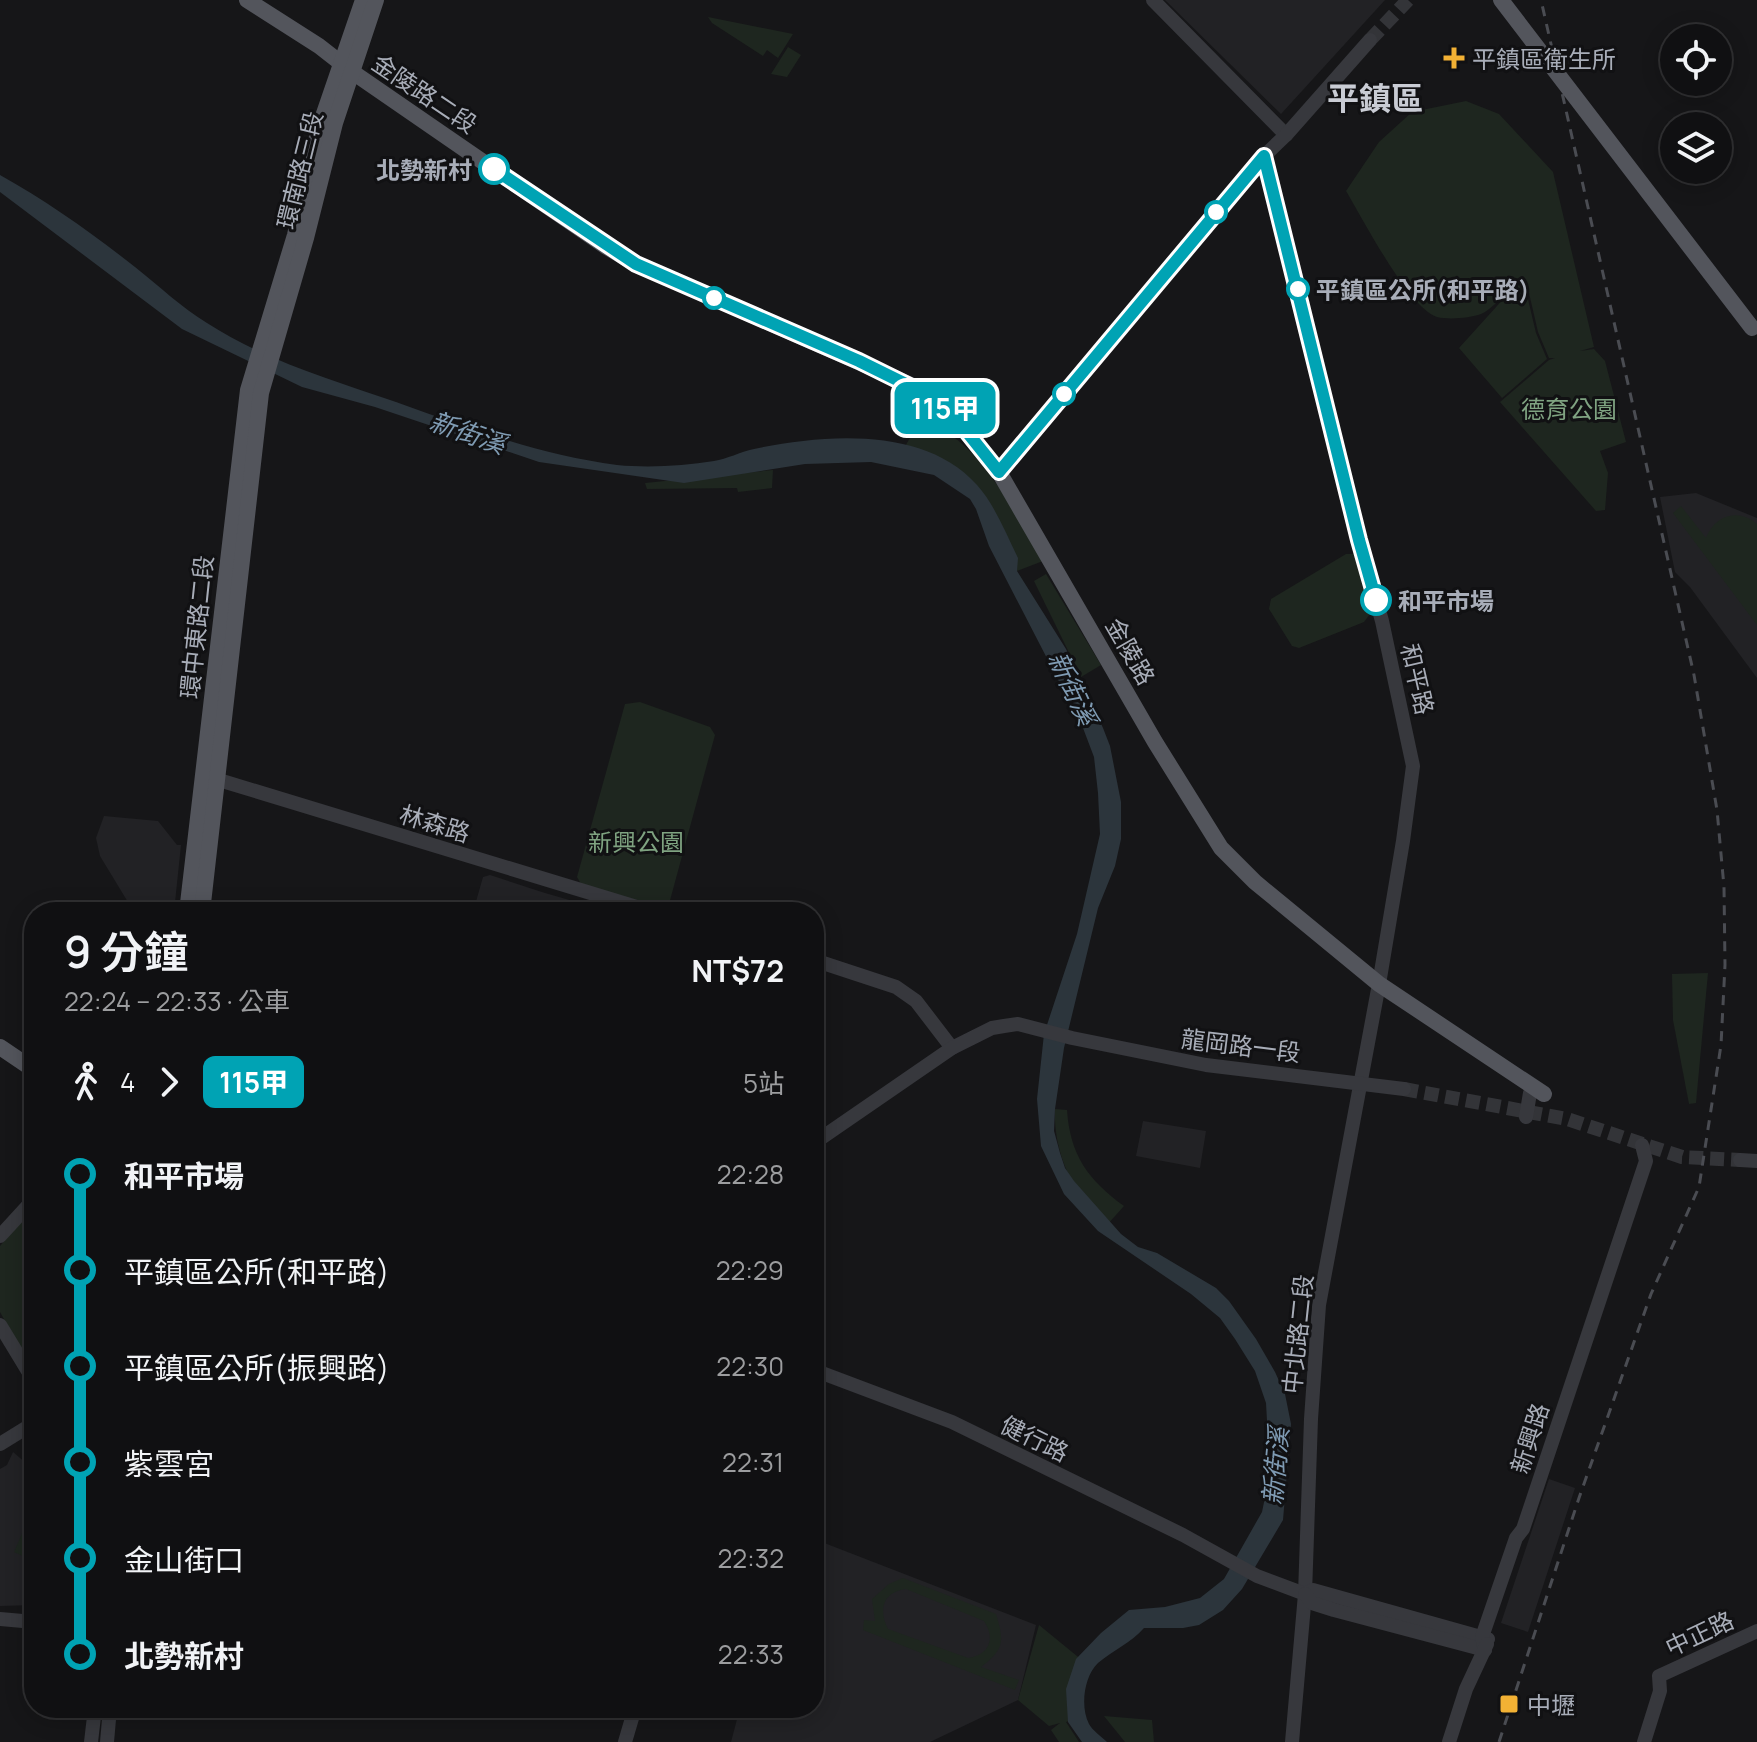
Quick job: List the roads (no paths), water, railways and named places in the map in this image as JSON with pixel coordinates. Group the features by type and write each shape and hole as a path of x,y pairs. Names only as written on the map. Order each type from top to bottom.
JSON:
{"main road":[{"name":"金陵路二段","path":"247,0 319,46 346,68 605,246 658,275"},
{"name":"環南路三段","path":"346,68 363,0"},
{"name":"環南路三段","path":"265,351 319,128 376,0"},
{"path":"1501,0 1754,331"},
{"name":"金陵路","path":"658,275 859,361 932,397 963,427 999,472 1155,742 1221,848 1255,882 1379,984 1537,1093"},
{"name":"環中東路二段","path":"203,902 209,777 236,479 265,351"},
{"name":"環中東路二段","path":"189,902 209,777"},
{"path":"0,1047 24,1063"}],"street":[{"path":"1153,0 1286,135"},
{"path":"999,472 1264,156 1370,40"},
{"name":"和平路","path":"1264,156 1382,621 1413,766 1379,984"},
{"name":"林森路","path":"209,777 620,902"},
{"path":"824,963 896,987 916,1001 952,1048 824,1136"},
{"name":"中北路二段","path":"1292,1742 1305,1594 1311,1419 1319,1305 1379,984"},
{"name":"龍岡路一段","path":"952,1048 992,1028 1018,1024 1206,1065 1404,1089"},
{"path":"1526,1117 1537,1093"},
{"name":"新興路","path":"1485,1642 1523,1540 1519,1534 1646,1161 1642,1145"},
{"path":"1740,1160 1757,1161"},
{"path":"0,1236 24,1210"},
{"path":"0,1325 24,1365"},
{"name":"健行路","path":"824,1374 952,1422 1183,1535 1254,1574 1305,1594"},
{"path":"0,1444 24,1429"},
{"path":"1305,1594 1312,1603 1334,1610 1485,1642 1449,1742"},
{"path":"0,1619 24,1621"},
{"name":"中正路","path":"1644,1742 1660,1691 1659,1676 1757,1631"},
{"path":"91,1742 94,1718"},
{"path":"107,1742 109,1718"},
{"path":"625,1742 632,1718"}],"water":[{"name":"新街溪","path":"0,175 69,218 188,310 229,336 299,368 477,431 560,455 641,466 714,461 754,449 811,440 872,439 930,452 955,466 977,485 989,501 1018,558 1017,571 1066,649 1103,728 1110,746 1121,802 1121,839 1115,866 1098,908 1064,1048 1054,1131 1060,1153 1074,1181 1121,1234 1138,1247 1157,1253 1216,1288 1229,1301 1275,1372 1285,1394 1291,1424 1283,1520 1242,1589 1223,1610 1199,1625 1144,1628 1093,1669 1084,1701 1086,1717 1090,1726 1107,1742 1082,1742 1068,1722 1066,1689 1076,1659 1129,1610 1165,1607 1200,1598 1224,1579 1262,1512 1270,1473 1266,1403 1255,1371 1220,1318 1191,1294 1098,1231 1064,1194 1041,1146 1037,1099 1044,1034 1077,934 1100,834 1098,793 1094,757 1083,728 989,546 970,499 934,475 871,462 805,464 684,483 539,462 375,407 302,387 182,329 0,192"}],"tunnel":[{"path":"1370,40 1408,0"},
{"path":"1404,1089 1567,1119 1682,1157 1740,1160"}],"railway":[{"path":"1499,1742 1579,1498 1651,1294 1699,1187 1721,1045 1725,965 1724,887 1717,810 1694,675 1541,0"}],"place":[{"name":"平鎮區衛生所","path":"1454,58"},
{"name":"北勢新村","path":"494,169"},
{"name":"平鎮區公所(和平路)","path":"1298,289"},
{"name":"和平市場","path":"1376,600"},
{"name":"中壢","path":"1509,1704"}],"district":[{"name":"平鎮區","path":"1375,98"}],"park label":[{"name":"德育公園","path":"1569,408"},
{"name":"新興公園","path":"636,841"}]}
